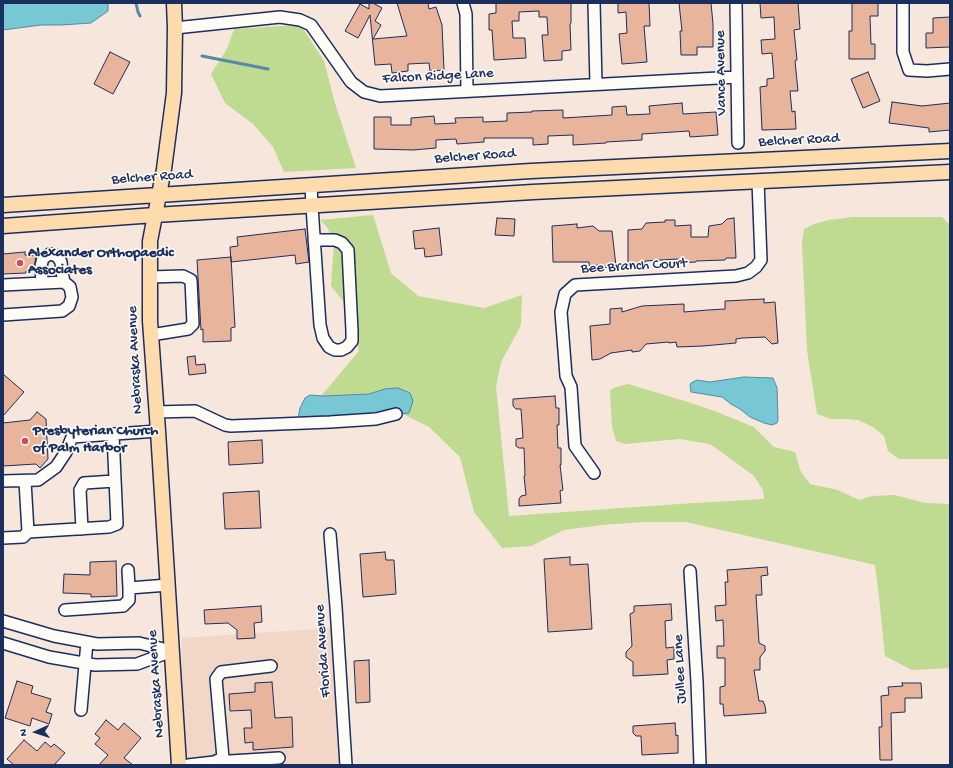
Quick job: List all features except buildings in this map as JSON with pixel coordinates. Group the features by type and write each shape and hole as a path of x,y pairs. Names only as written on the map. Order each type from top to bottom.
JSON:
{"main road":[{"name":"Nebraska Avenue","path":"174,3 174,93 164,169 150,241 150,321 179,765"},
{"name":"Belcher Road","path":"3,205 531,171 950,150"},
{"path":"3,226 155,215 533,192 950,172"}],"street":[{"path":"463,3 466,14 467,91"},
{"path":"594,3 596,84"},
{"name":"Vance Avenue","path":"736,3 738,143"},
{"path":"903,3 903,52 909,70 950,70"},
{"name":"Falcon Ridge Lane","path":"175,28 280,17 300,20 311,25 352,82 364,92 380,96 737,77"},
{"name":"Bee Branch Court","path":"594,473 575,446 571,387 566,376 561,312 565,294 575,285 736,276 748,273 756,267 761,260 758,181"},
{"path":"311,185 314,240 320,325 323,338 329,347 335,350 341,350 347,347 352,341 348,250 342,243 335,240 314,240"},
{"path":"3,315 62,311 69,306 72,297 70,287 64,282 61,262 57,256 50,254 43,258 40,266 42,283"},
{"path":"150,277 183,276 191,280 193,324 188,329 151,335"},
{"path":"3,285 64,282"},
{"path":"156,412 195,411 224,425 231,426 330,422 368,419 396,414"},
{"path":"3,481 38,480 56,467 66,452 72,437 158,431"},
{"path":"3,538 23,537 28,532 109,527 117,524 113,434"},
{"path":"25,481 28,532"},
{"path":"82,529 80,490 84,483 115,481"},
{"name":"Florida Avenue","path":"330,534 346,765"},
{"path":"65,610 123,606 129,600 128,570"},
{"name":"Jullee Lane","path":"690,571 697,682 700,765"},
{"path":"129,588 168,585"},
{"path":"3,621 54,636 96,644 139,643 172,651"},
{"path":"81,710 87,642"},
{"path":"3,643 50,657 95,665 137,664 172,651"},
{"path":"214,762 223,758 216,679 221,672 271,666"},
{"path":"188,765 279,758"}],"shaded area":[{"path":"331,628 340,765 186,765 180,683 182,638"}],"green space":[{"path":"298,25 302,27 324,61 335,103 356,168 284,172 273,147 253,124 225,103 211,74 227,49 234,29"},
{"path":"373,215 391,273 418,296 484,308 522,295 521,324 501,362 496,387 509,516 763,499 763,490 754,476 709,444 680,439 625,444 616,441 612,427 610,390 628,384 688,402 754,427 774,447 795,452 800,470 810,484 838,490 859,500 872,496 895,495 925,503 950,504 950,668 912,670 885,656 875,565 686,522 644,522 564,530 531,546 502,548 474,512 460,457 429,427 403,414 409,412 410,393 398,388 385,389 369,394 321,396 359,351 343,301 331,286 334,242 327,227 320,220"},
{"path":"853,217 942,217 950,225 950,459 899,459 888,451 884,436 873,427 858,420 831,419 817,414 807,350 802,243 804,229 814,224 829,220"}],"water":[{"path":"3,3 108,3 108,11 91,23 41,25 3,30"},
{"path":"744,377 773,378 777,388 777,423 772,425 750,417 722,397 691,392 691,383 697,380 710,382"},
{"path":"398,388 410,393 413,401 409,413 298,419 300,408 305,398 310,395 324,396 369,394 385,389"}],"waterway":[{"path":"136,3 140,16"},
{"path":"202,56 268,69"}],"place":[{"name":"Alexander Orthopaedic Associates","path":"20,263"},
{"name":"Presbyterian Church of Palm Harbor","path":"25,441"}]}
